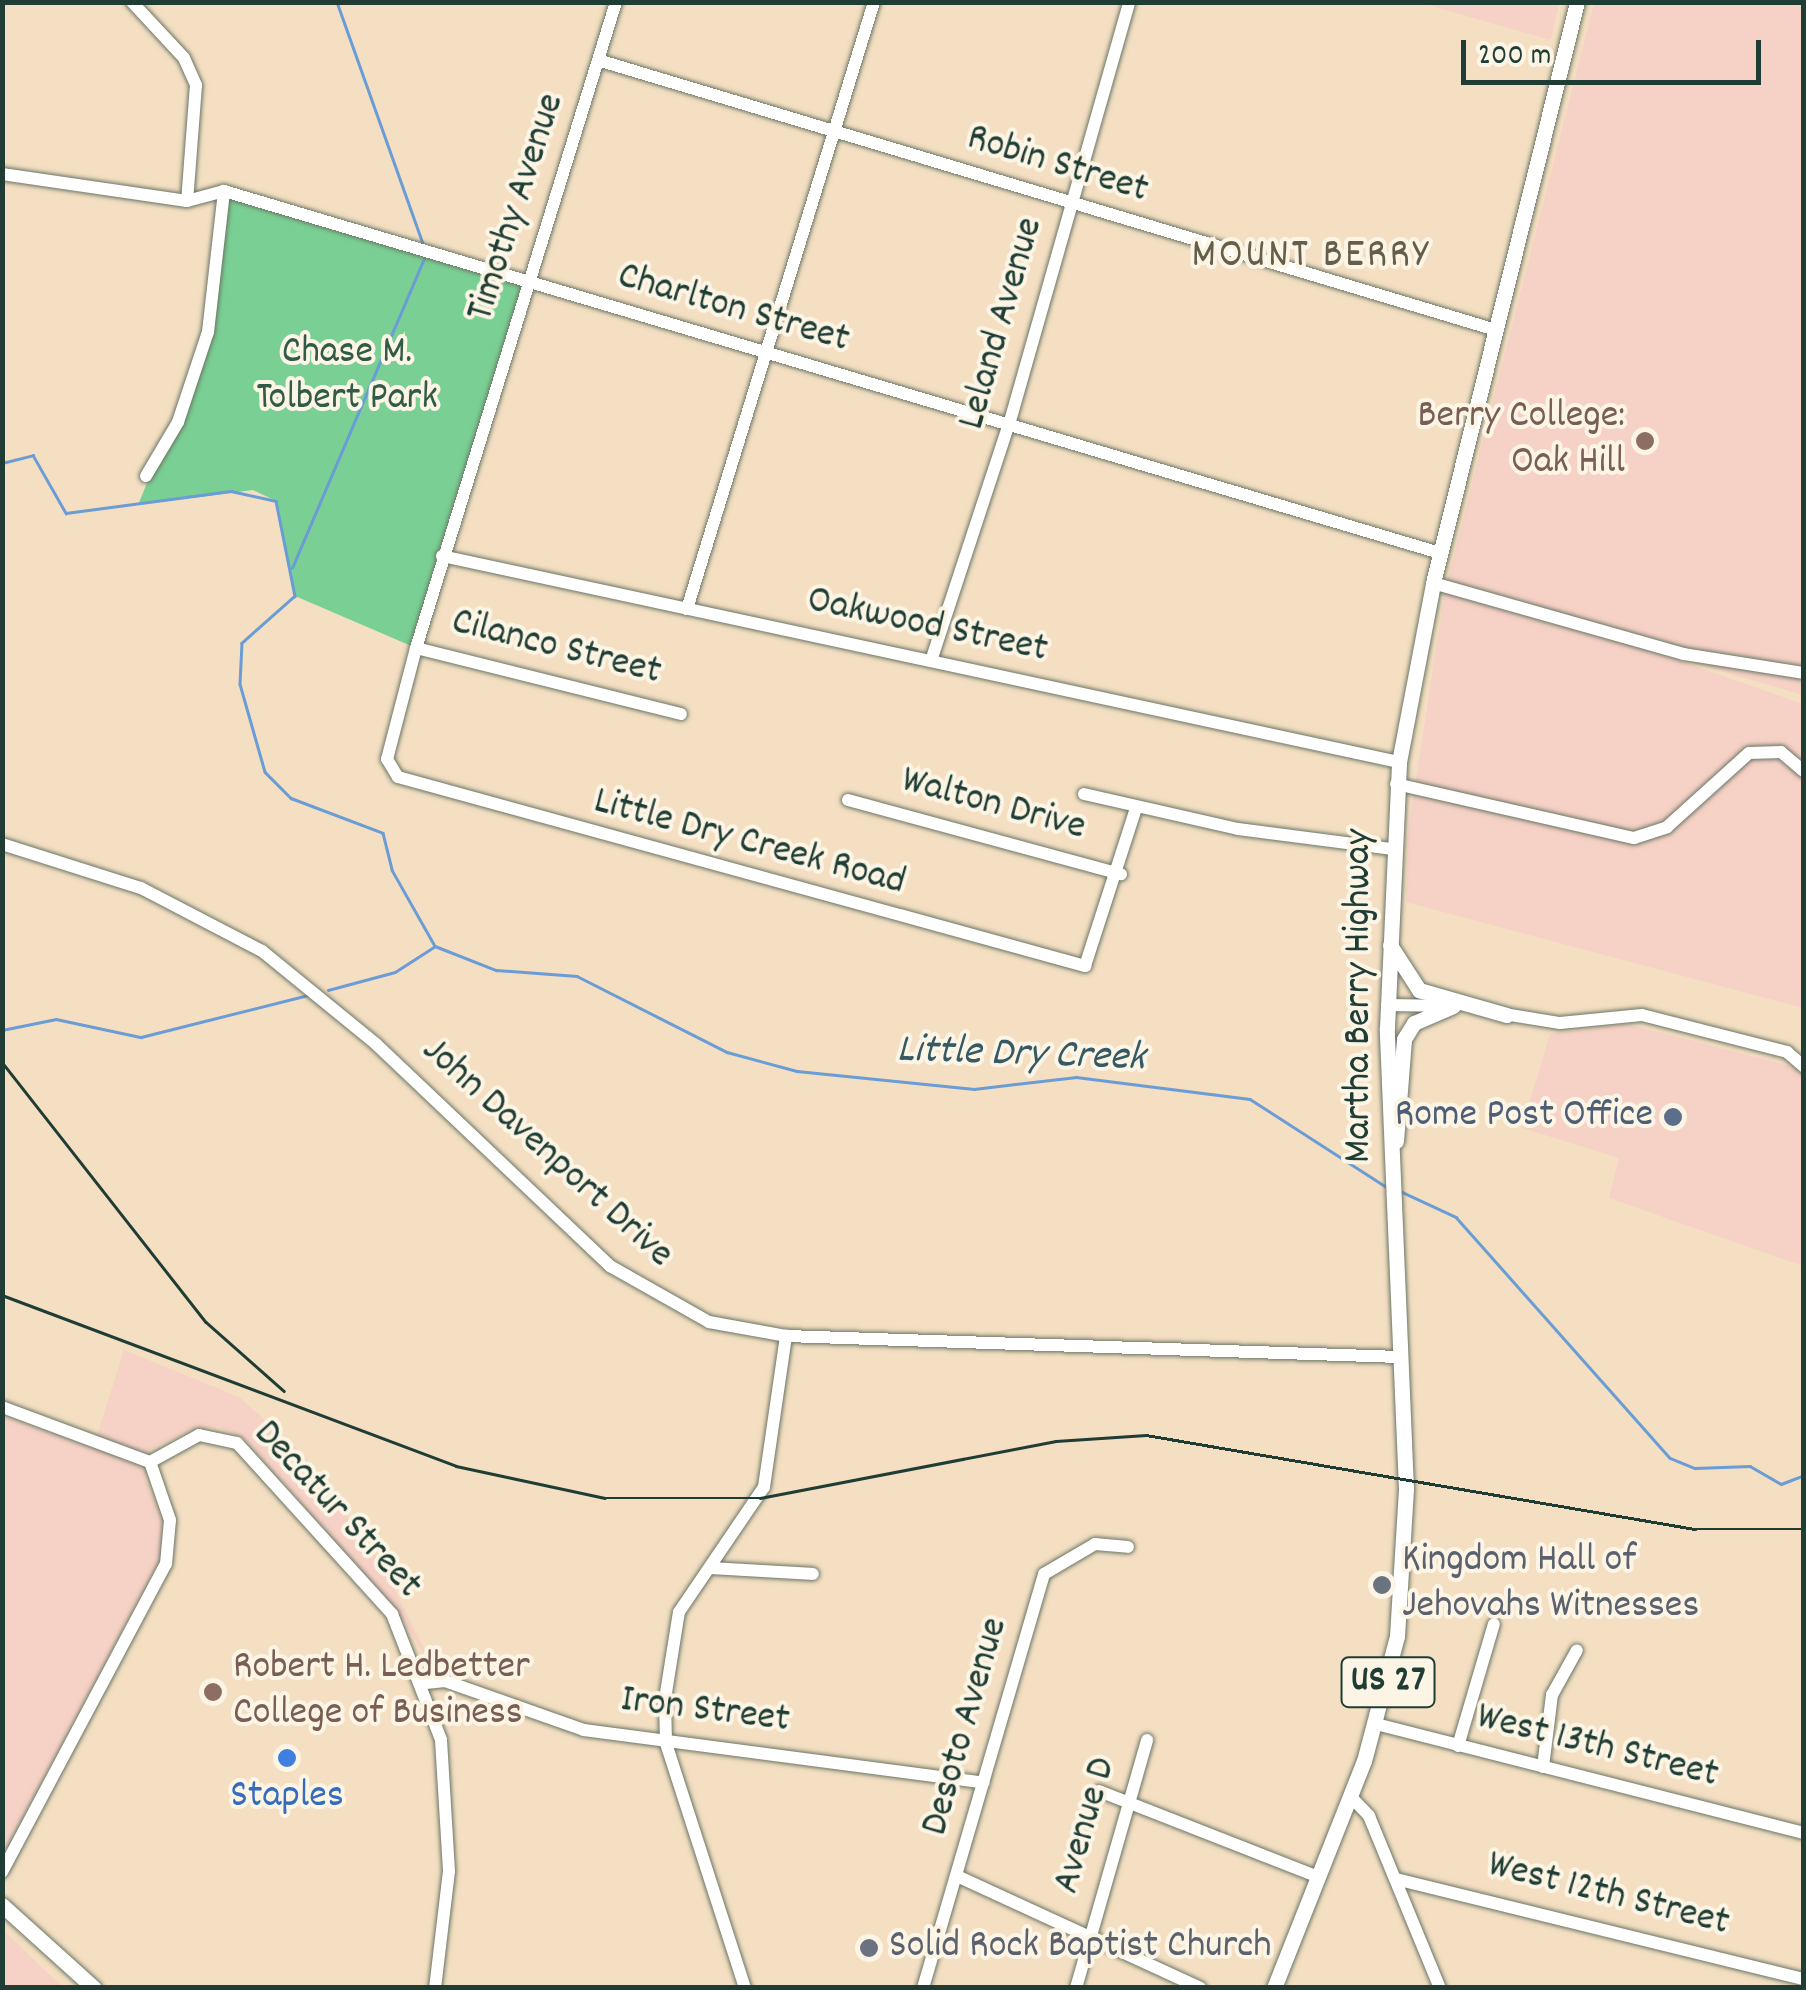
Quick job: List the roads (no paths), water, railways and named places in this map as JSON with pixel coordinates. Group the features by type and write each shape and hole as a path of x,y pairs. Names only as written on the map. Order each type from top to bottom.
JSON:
{"main road":[{"name":"Martha Berry Highway","path":"1274,1988 1376,1724 1407,1542 1391,1170 1395,1127 1387,1005 1396,784 1432,583 1577,2"},
{"path":"1388,940 1419,990 1506,1015"},
{"path":"1395,1127 1404,1039 1424,1016 1453,1006"},
{"path":"2,1905 94,1988"}],"street":[{"path":"132,2 184,58 196,85 187,201"},
{"name":"Timothy Avenue","path":"398,777 387,759 416,648 616,2"},
{"path":"687,609 874,2"},
{"name":"Leland Avenue","path":"930,661 1010,421 1129,2"},
{"name":"Robin Street","path":"601,60 1496,330"},
{"path":"2,174 187,201 224,191 208,332 178,422 146,476"},
{"name":"Charlton Street","path":"224,191 768,356 1010,421 1440,553"},
{"name":"Oakwood Street","path":"442,556 1399,762"},
{"path":"1432,583 1684,654 1804,674"},
{"name":"Cilanco Street","path":"416,648 681,714"},
{"path":"1396,784 1627,838 1667,828 1749,753 1780,752 1804,772"},
{"name":"Little Dry Creek Road","path":"398,777 1085,966 1121,874"},
{"path":"1084,794 1136,808 1391,849"},
{"name":"Walton Drive","path":"848,800 1121,874"},
{"path":"1121,874 1136,808"},
{"name":"John Davenport Drive","path":"2,844 141,888 237,934 322,995 626,1278 710,1322 786,1336 1400,1357"},
{"path":"1387,1005 1453,1006 1560,1023 1654,1018 1787,1052 1804,1067"},
{"path":"744,1988 666,1743 673,1626 764,1487 786,1336"},
{"path":"2,1407 150,1462 170,1520 166,1564 2,1872"},
{"name":"Decatur Street","path":"150,1462 199,1436 237,1443 392,1614 426,1683 449,1852 435,1988"},
{"name":"Desoto Avenue","path":"924,1988 1044,1574 1096,1544 1128,1547"},
{"path":"712,1568 814,1574"},
{"path":"1458,1746 1494,1624"},
{"path":"1543,1767 1552,1695 1577,1650"},
{"name":"Iron Street","path":"426,1683 445,1681 552,1723 666,1743 984,1783"},
{"name":"West 13th Street","path":"1376,1724 1804,1834"},
{"name":"Avenue D","path":"1076,1988 1147,1740"},
{"path":"1099,1791 1318,1876"},
{"path":"1350,1796 1369,1816 1440,1988"},
{"path":"957,1876 1088,1940 1201,1988"},
{"name":"West 12th Street","path":"1396,1879 1804,1979"}],"waterway":[{"name":"Little Dry Creek","path":"337,2 424,246"},
{"name":"Little Dry Creek","path":"292,568 424,259"},
{"name":"Little Dry Creek","path":"2,463 33,455 66,513 231,491 276,501 295,596 242,643 240,684 265,772 291,798 383,833 392,870 435,946 496,970 577,976 727,1052 797,1071 974,1089 1076,1077 1250,1099 1385,1186"},
{"path":"328,990 395,972 434,947"},
{"path":"2,1030 56,1019 141,1037 308,995"},
{"name":"Little Dry Creek","path":"1402,1192 1456,1217 1670,1458 1695,1468 1750,1466 1781,1484 1804,1475"}],"railway":[{"path":"2,1062 206,1322 284,1391"},
{"path":"2,1295 456,1466 605,1498 760,1498 1056,1441 1146,1435 1695,1529 1804,1529"}],"place":[{"name":"Berry College: Oak Hill","path":"1645,441"},
{"name":"Rome Post Office","path":"1673,1117"},
{"name":"Kingdom Hall of Jehovahs Witnesses","path":"1382,1585"},
{"name":"Robert H. Ledbetter College of Business","path":"213,1692"},
{"name":"Staples","path":"287,1758"},
{"name":"Solid Rock Baptist Church","path":"869,1948"}],"district":[{"name":"MOUNT BERRY","path":"1311,257"}],"park label":[{"name":"Chase M. Tolbert Park","path":"347,377"}]}
